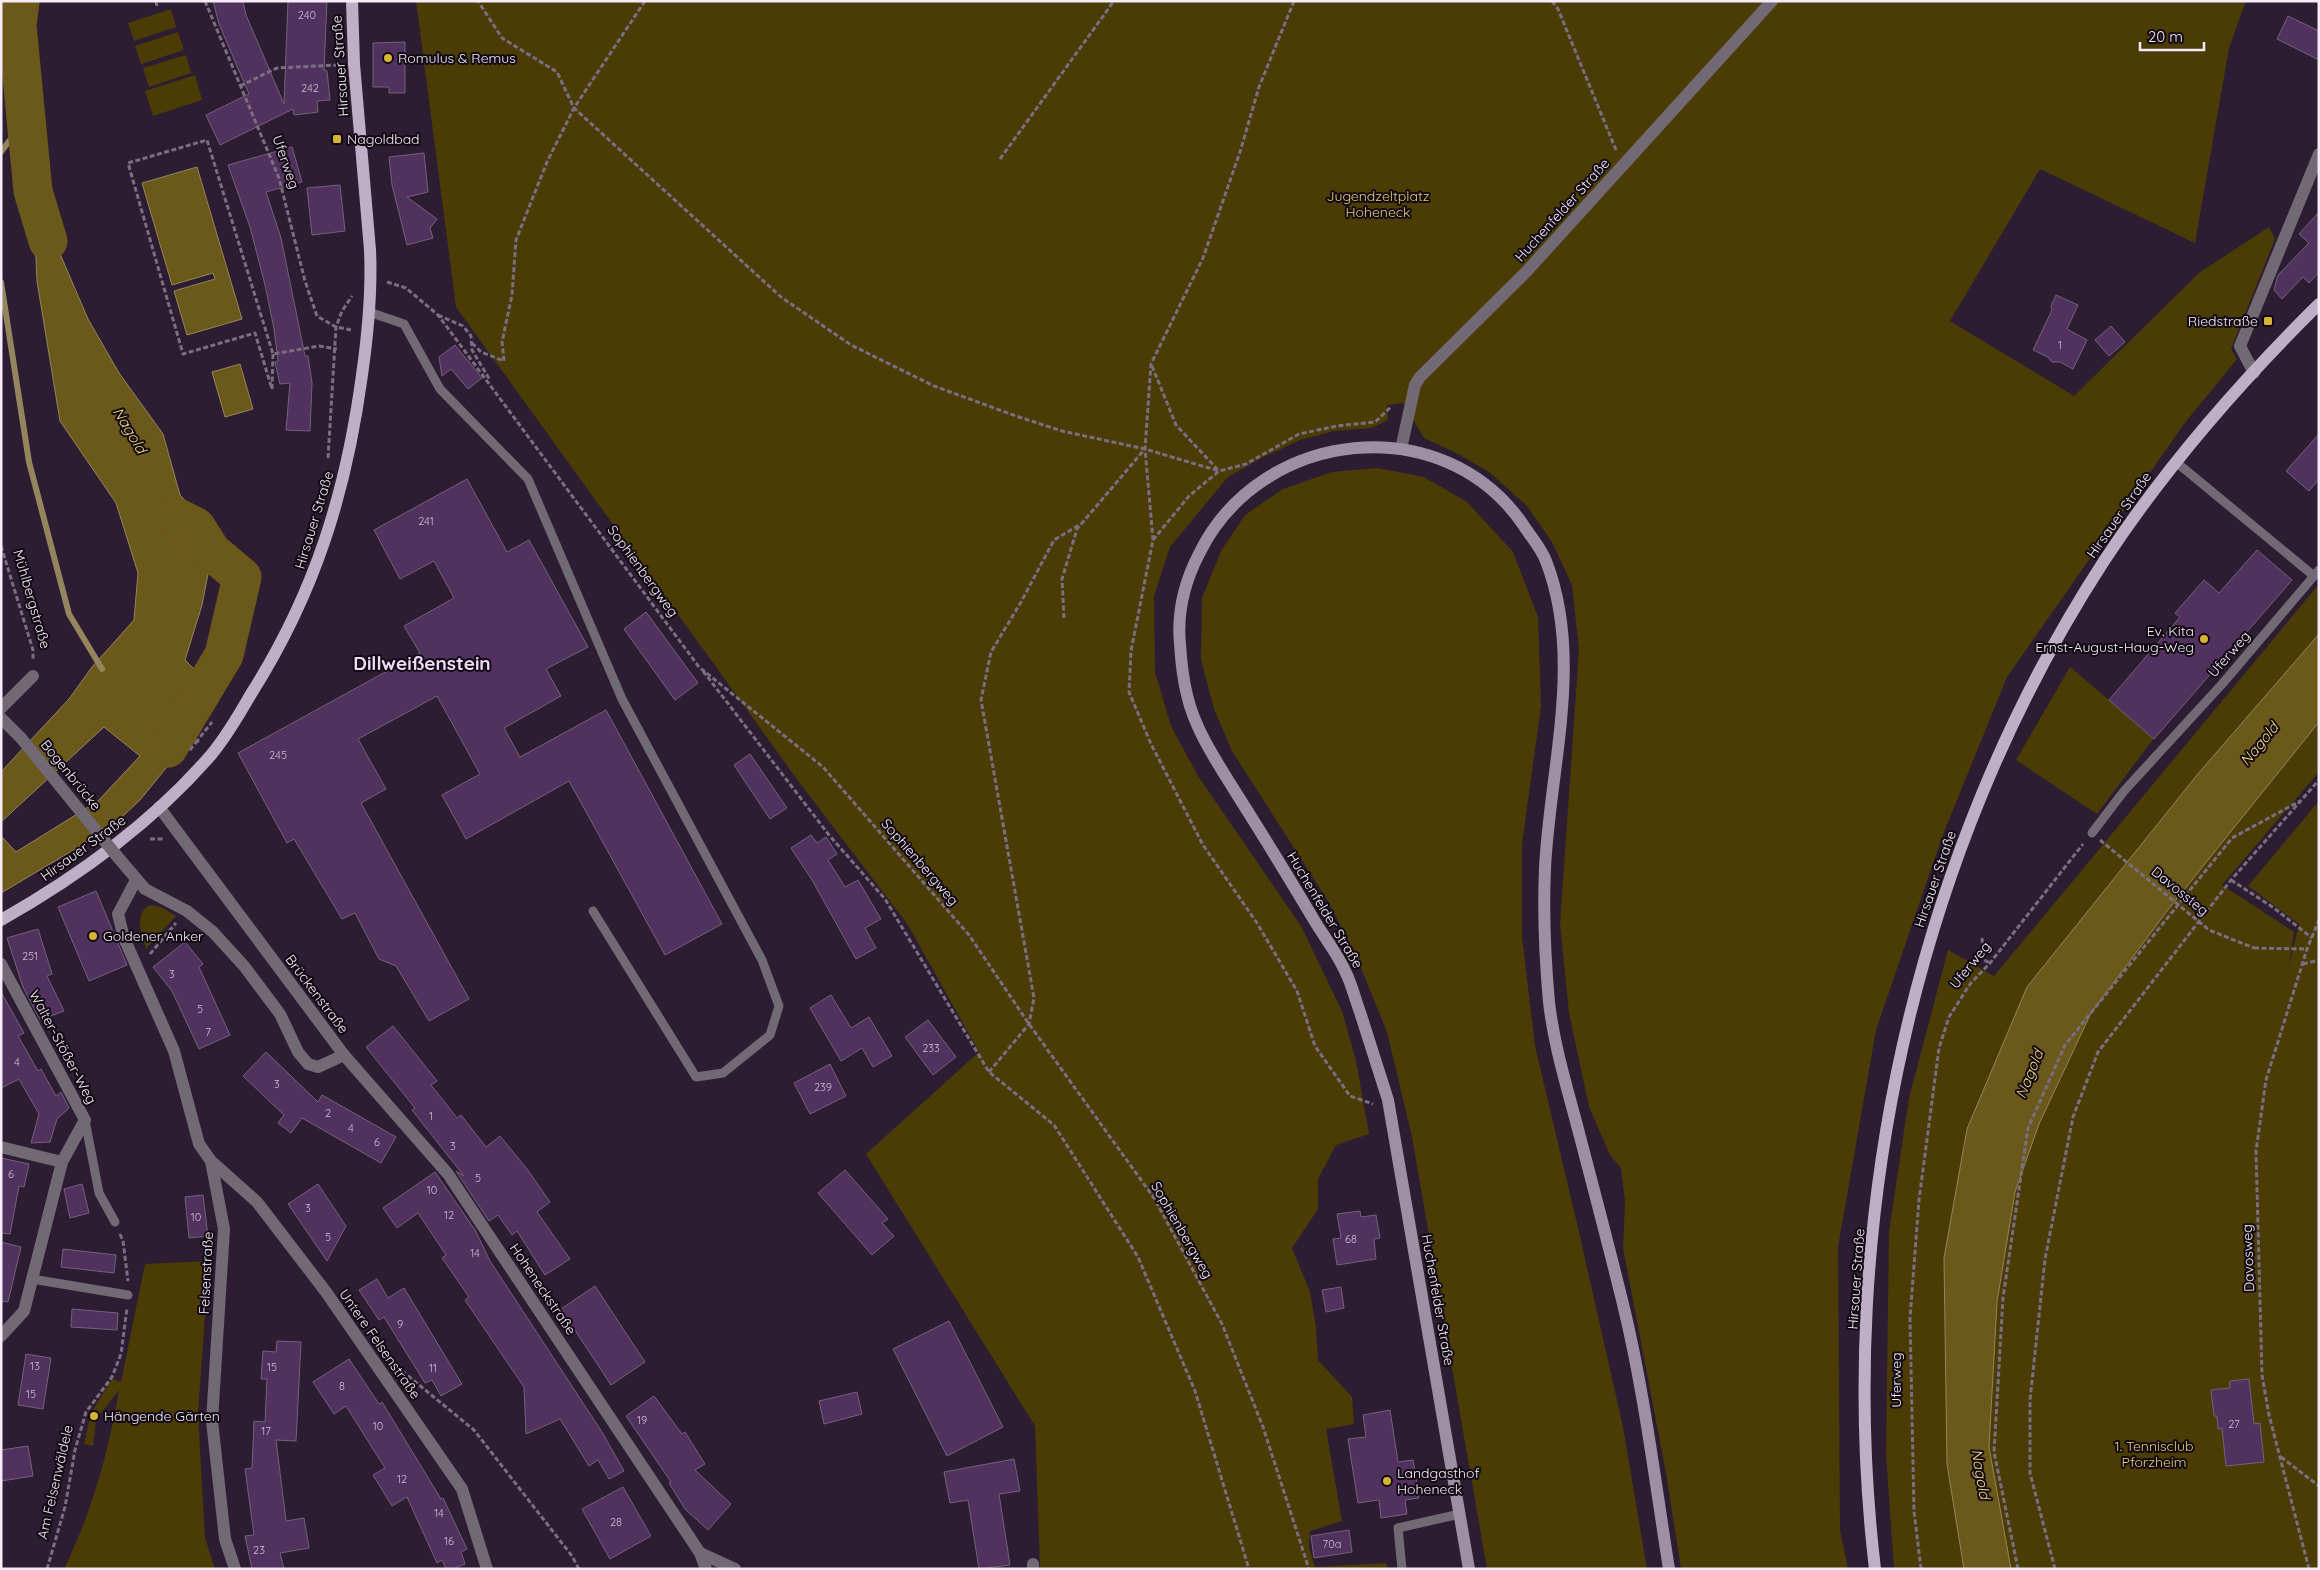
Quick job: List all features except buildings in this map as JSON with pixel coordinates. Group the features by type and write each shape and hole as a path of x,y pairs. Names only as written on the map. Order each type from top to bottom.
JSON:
{"main road":[{"name":"Hirsauer Straße","path":"1,920 100,857 159,807 213,753 263,675 289,628 309,584 340,497 356,419 369,312 371,278 368,220 354,64 352,1"},
{"name":"Hirsauer Straße","path":"1875,1569 1870,1524 1865,1431 1866,1340 1872,1249 1881,1168 1895,1082 1922,964 1976,808 2024,703 2050,652 2104,561 2176,462 2254,373 2319,304"},
{"name":"Huchenfelder Straße","path":"1469,1569 1388,1100 1347,973 1209,747 1187,699 1179,638 1181,611 1188,575 1205,541 1219,521 1251,489 1290,464 1330,450 1374,447 1401,450 1448,462 1474,476 1497,493 1516,515 1544,556 1560,605 1562,704 1545,865 1544,935 1550,1008 1560,1060 1625,1313 1646,1426 1669,1569"}],"street":[{"name":"Huchenfelder Straße","path":"1401,450 1415,385 1420,377 1527,271 1772,1"},
{"path":"2254,373 2240,346 2319,154"},
{"path":"1,708 33,676"},
{"name":"Bogenbrücke","path":"1,718 21,738 116,855"},
{"name":"Brückenstraße","path":"116,855 144,889 186,911 213,932 244,966 280,1014 298,1052 308,1064 318,1067 344,1055 159,807"},
{"name":"Felsenstraße","path":"136,880 118,914 124,938 174,1051 199,1144 211,1161 224,1229 212,1421 225,1539 235,1569"},
{"name":"Walter-Stößer-Weg","path":"1,964 85,1120 62,1162 24,1311 1,1336"},
{"name":"Hoheneckstraße","path":"344,1055 448,1174 700,1553 706,1569"},
{"path":"1,1147 62,1162"},
{"name":"Untere Felsenstraße","path":"211,1161 257,1202 326,1292 462,1489 487,1569"},
{"path":"700,1553 735,1569"}],"lane":[{"path":"369,312 404,324 440,389 528,478 622,699 762,960 780,1006 770,1035 723,1073 696,1077 593,911"},
{"path":"2176,462 2317,573"},
{"name":"Uferweg","path":"2092,833 2124,791 2223,683 2317,573"},
{"path":"85,1120 99,1193 115,1222"},
{"path":"32,1278 128,1295"},
{"path":"1402,1569 1398,1528 1460,1514"}],"path":[{"path":"156,1 157,7"},
{"name":"Uferweg","path":"205,1 279,178 311,301 317,316 336,327"},
{"path":"478,1 502,38 557,72 574,108 780,297 851,345 934,386 1016,416 1062,431 1145,449 1219,471"},
{"path":"472,343 481,352 504,361 502,342 512,295 516,240 547,162 574,108 645,1"},
{"path":"1000,159 1114,1"},
{"path":"1294,1 1258,87 1240,152 1203,258 1151,364 1145,449 1153,540 1131,651 1129,692 1151,744 1203,845 1257,922 1297,991 1315,1046 1350,1096 1374,1104"},
{"path":"1552,1 1558,9 1622,166"},
{"path":"240,86 277,68 354,64"},
{"path":"207,140 272,354 272,389 255,333 183,354 128,163 207,140"},
{"path":"328,461 337,349 336,327 342,310 352,295 355,277 371,278"},
{"name":"Sophienbergweg","path":"371,278 406,288 438,315 699,667 823,767 969,935 1029,1024 1154,1198 1222,1324 1263,1427 1309,1569"},
{"path":"438,315 462,326 471,336 472,350 498,394"},
{"path":"272,354 319,346 337,349"},
{"path":"1151,364 1176,425 1219,471"},
{"path":"1153,540 1189,496 1219,471 1246,464 1299,434 1337,426 1375,422 1394,402"},
{"path":"1064,618 1062,579 1077,528 1145,449"},
{"path":"989,1072 1029,1024 1034,998 981,700 990,652 1021,602 1054,540 1081,524"},
{"name":"Mühlbergstraße","path":"1,546 33,650 33,676"},
{"path":"699,667 829,835 885,899 989,1072 1054,1125 1138,1257 1195,1391 1249,1569"},
{"path":"213,753 197,741 214,720"},
{"path":"2055,1569 2030,1474 2030,1400 2045,1259 2072,1117 2098,1052 2231,880 2319,780"},
{"path":"2018,1569 1994,1452 2002,1298 2028,1128 2065,1045 2232,838 2300,801"},
{"path":"147,839 160,840 178,833"},
{"name":"Uferweg","path":"1921,1569 1914,1511 1910,1318 1919,1200 1939,1048 1949,1017 1970,984 1990,963 2092,833"},
{"name":"Davossteg","path":"2100,840 2209,930 2254,948 2307,949"},
{"path":"2231,880 2274,908 2312,938 2319,920"},
{"path":"138,968 186,911"},
{"path":"1982,938 1984,960 1990,963"},
{"name":"Davosweg","path":"2309,1569 2269,1415 2262,1375 2256,1152 2259,1117 2266,1080 2302,964 2312,938"},
{"path":"2302,964 2319,960"},
{"name":"Am Felsenwäldele","path":"47,1569 65,1507 75,1450 86,1412 112,1377 121,1354 128,1295 123,1241 115,1222"},
{"path":"372,1359 402,1371 474,1430 572,1556 579,1569"},
{"path":"2280,1457 2319,1486"}],"green space":[{"name":"Jugendzeltplatz Hoheneck","path":"416,1 2246,1 2229,48 2195,243 2040,169 1950,321 2074,396 2199,273 2269,227 2275,239 2231,349 2237,359 2184,424 2007,677 1942,837 1876,1030 1838,1247 1840,1531 1848,1569 1681,1569 1666,1473 1623,1248 1625,1202 1621,1168 1610,1155 1589,1107 1569,1013 1560,924 1579,649 1572,585 1552,542 1527,506 1489,472 1458,454 1424,438 1403,403 1387,405 1388,420 1372,428 1334,431 1300,440 1259,459 1227,478 1170,547 1154,596 1155,672 1171,726 1198,776 1301,926 1342,1011 1356,1061 1369,1134 1336,1145 1318,1179 1318,1209 1292,1248 1310,1292 1316,1327 1318,1360 1352,1397 1354,1424 1326,1429 1342,1521 1310,1531 1309,1547 1315,1567 1386,1563 1388,1569 1040,1569 1035,1426 866,1154 979,1052 908,925 799,782 456,307"},
{"path":"171,9 176,27 134,41 128,23"},
{"path":"178,32 184,50 141,64 135,46"},
{"path":"186,55 191,73 149,87 143,68"},
{"path":"195,75 202,100 153,116 145,91"},
{"path":"1377,468 1424,477 1467,502 1513,552 1538,617 1541,706 1522,844 1522,937 1535,1046 1623,1427 1647,1569 1487,1569 1412,1137 1387,1032 1357,958 1328,901 1232,751 1214,709 1201,660 1202,598 1221,551 1245,515 1283,489 1332,472"},
{"path":"2319,584 2319,634 2197,775 2027,987 1947,1464 1964,1569 1894,1569 1886,1454 1889,1232 1909,1098 1948,950 1994,976"},
{"path":"2070,667 2154,738 2097,814 2016,760"},
{"name":"1. Tennisclub Pforzheim","path":"2319,722 2319,772 2222,885 2294,932 2289,966 2299,924 2248,886 2319,801 2319,1569 2011,1569 1989,1447 1997,1302 2015,1192 2039,1124 2091,1013 2167,911"},
{"path":"150,905 161,907 176,916 146,949 140,919 145,909"},
{"path":"209,1261 198,1413 205,1538 215,1569 64,1569 83,1526 98,1482 119,1390 96,1420 93,1446 84,1444 91,1413 112,1379 121,1382 145,1264"}],"water":[{"path":"197,167 242,319 187,335 174,291 215,279 213,273 172,285 142,183"},
{"path":"33,191 88,319 119,373 163,434 180,495 215,531 237,548 242,577 212,553 202,605 185,660 195,670 175,715 158,734 175,757 140,800 109,829 1,893 1,836 16,852 98,801 140,756 104,727 1,822 1,772 69,699 92,667 134,620 138,573 116,503 60,421 37,281"},
{"path":"240,364 253,409 225,417 212,372"},
{"path":"2319,634 2319,722 2167,911 2091,1013 2039,1124 2015,1192 1997,1302 1989,1447 2011,1569 1964,1569 1947,1464 1944,1258 1967,1129 2027,987 2197,775"}],"waterway":[{"name":"Nagold","path":"20,1 17,25 33,191 48,241"},
{"path":"1,152 26,119"},
{"path":"1,282 29,462 69,614 102,669"},
{"path":"168,748 224,655 242,577 212,552 196,527 176,517"}],"place":[{"name":"Romulus & Remus","path":"388,58"},
{"name":"Nagoldbad","path":"337,139"},
{"name":"Riedstraße","path":"2268,321"},
{"name":"Ev. Kita Ernst-August-Haug-Weg","path":"2204,639"},
{"name":"Goldener Anker","path":"93,936"},
{"name":"Hängende Gärten","path":"94,1416"},
{"name":"Landgasthof Hoheneck","path":"1387,1481"}],"district":[{"name":"Dillweißenstein","path":"422,663"}]}
